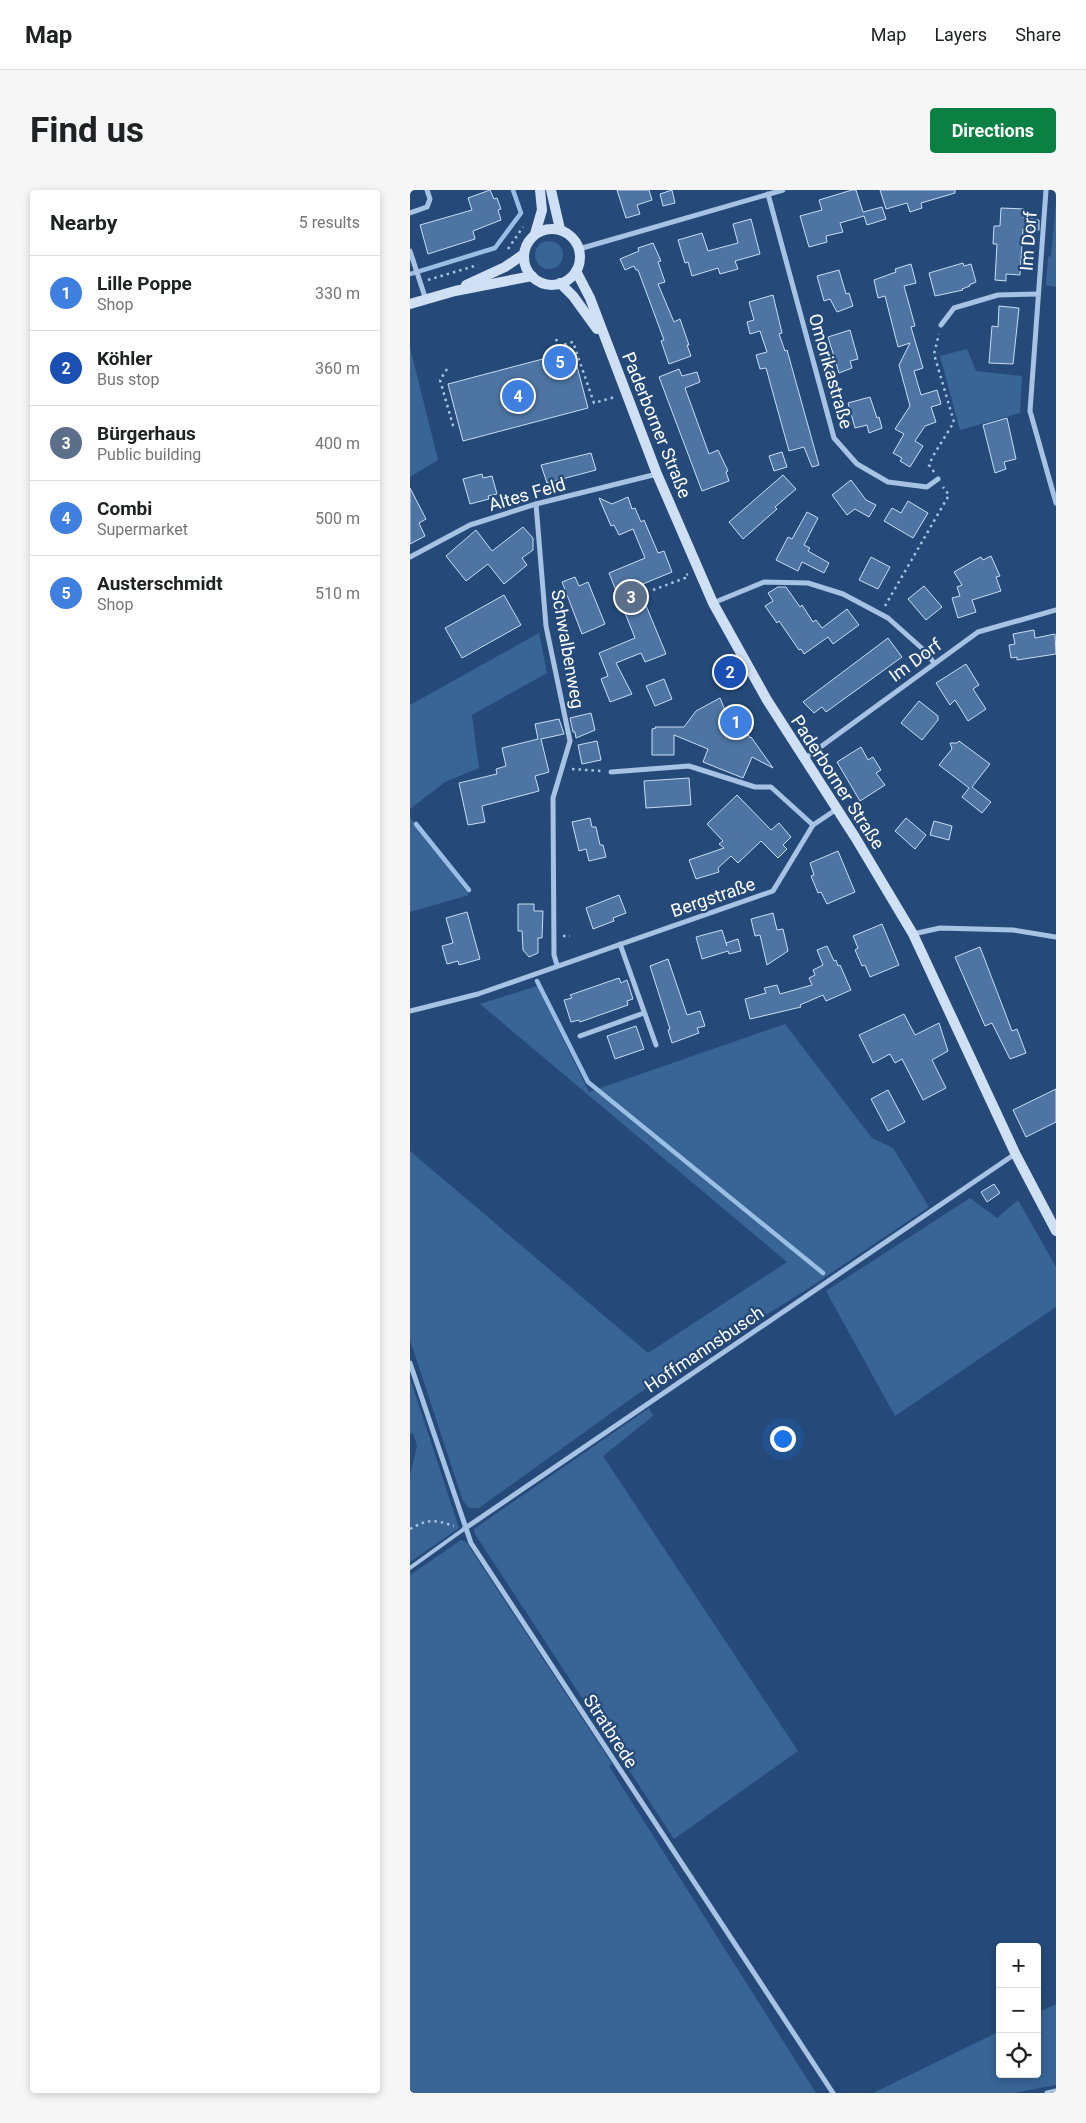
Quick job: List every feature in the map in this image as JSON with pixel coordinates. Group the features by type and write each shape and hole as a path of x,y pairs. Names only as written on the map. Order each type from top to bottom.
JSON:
{"main road":[{"path":"535,234 547,229 560,230 575,240 580,257 576,271 569,279 560,284 550,285 540,282 532,276 526,266 524,254 527,243 535,234 542,210 540,190"},
{"path":"551,190 560,230"},
{"path":"455,291 505,267 524,254"},
{"name":"Paderborner Straße","path":"576,271 590,298 658,474 713,603 762,691 837,808 913,934 1015,1153 1056,1231"},
{"path":"410,304 455,291 532,276"},
{"name":"Paderborner Straße","path":"560,284 574,297 607,344"}],"street":[{"path":"410,213 427,207 430,199 427,190"},
{"path":"579,249 783,190"},
{"name":"Im Dorf","path":"1046,190 1030,411 1056,503"},
{"name":"Omorikastraße","path":"768,194 834,438 857,464 888,482 927,486 938,479"},
{"path":"410,252 426,300"},
{"name":"Im Dorf","path":"941,325 954,308 998,295 1038,294"},
{"name":"Altes Feld","path":"410,557 470,525 536,504 658,474"},
{"name":"Schwalbenweg","path":"536,504 546,626 570,741 553,798 554,955 557,965"},
{"path":"713,603 764,582 808,583 843,594 888,618 926,651 934,663"},
{"name":"Im Dorf","path":"804,759 978,632 1056,610"},
{"path":"611,772 689,766 755,787 771,787 813,825"},
{"name":"Bergstraße","path":"410,1010 478,994 773,891 813,825 837,808"},
{"path":"913,934 940,928 1013,930 1056,938"},
{"path":"620,944 656,1046"},
{"path":"580,1036 644,1013"},
{"name":"Hoffmannsbusch","path":"464,1529 1015,1153"},
{"name":"Stratbrede","path":"410,1363 470,1543 833,2093"},
{"path":"1047,2093 1056,2091"}],"lane":[{"name":"Hoffmannsbusch","path":"410,1568 464,1529"}],"path":[{"path":"419,282 484,263"},
{"path":"880,614 949,495 929,465 954,422 934,354 941,325"},
{"path":"556,339 558,346 573,342 594,403 626,394"},
{"path":"447,369 440,380 454,429"},
{"path":"653,590 685,578 686,575"},
{"path":"563,768 611,772"},
{"path":"410,1529 426,1520 439,1520 464,1529"}],"shaded area":[{"path":"1056,202 1056,287 1046,285"},
{"path":"549,241 559,245 563,255 559,265 549,269 539,265 535,255 539,245"},
{"path":"410,347 438,460 410,477"},
{"path":"967,349 976,371 1022,376 1020,413 960,430 940,356"},
{"path":"539,633 547,673 472,715 479,768 445,782 410,809 410,705"},
{"path":"410,817 469,895 410,912"},
{"path":"537,986 589,1092 785,1024 872,1138 893,1148 929,1207 806,1290 639,1393 479,1508 469,1508 463,1501 410,1340 410,1151 648,1353 787,1262 480,1004"},
{"path":"970,1198 997,1218 1018,1200 1056,1267 1056,1307 895,1416 826,1291"},
{"path":"410,1378 459,1528 410,1562 410,1475 417,1446 413,1433 410,1434"},
{"path":"649,1408 653,1416 603,1456 798,1751 674,1839 475,1534 474,1529"},
{"path":"461,1540 466,1542 612,1764 609,1766 816,2093 410,2093 410,1575"},
{"path":"1056,2004 1056,2085 1014,2093 873,2093 996,2033 996,2078 1041,2078 1041,2011"}],"building":[{"path":"490,190 494,199 497,198 501,209 498,210 501,220 473,231 475,239 428,254 420,225 472,210 468,198"},
{"path":"617,190 649,190 652,200 637,205 640,214 626,218"},
{"path":"672,190 675,203 663,206 660,194"},
{"path":"856,190 863,212 882,207 886,219 867,225 864,216 840,223 843,232 826,236 827,242 809,247 800,216 822,210 819,200"},
{"path":"880,190 955,190 955,193 921,203 922,208 910,212 907,203 886,209"},
{"path":"1001,208 1024,209 1024,218 1039,220 1039,230 1023,229 1020,275 1006,274 1006,281 995,280 997,244 993,244 994,226 1000,226"},
{"path":"751,219 760,254 735,261 738,269 720,274 718,268 692,276 688,262 685,263 678,240 702,233 708,251 738,243 733,224"},
{"path":"653,243 661,261 658,262 665,282 658,284 674,322 680,319 691,356 669,364 661,341 664,340 638,270 634,266 625,270 620,259 639,251 638,248"},
{"path":"963,263 964,266 971,264 976,282 963,290 935,296 929,273"},
{"path":"911,264 916,283 904,286 915,326 911,327 923,368 914,371 921,395 937,390 941,404 931,407 936,422 925,426 915,441 923,446 910,467 900,461 902,458 893,453 904,434 895,429 910,406 899,365 910,343 898,347 885,296 878,298 874,280 896,272 895,269"},
{"path":"839,270 846,294 849,293 853,306 837,312 830,299 824,301 817,276"},
{"path":"773,295 782,333 779,334 785,351 787,350 819,465 812,467 804,447 789,451 766,368 760,369 756,355 767,352 760,331 750,334 747,322 754,320 749,302"},
{"path":"999,306 1019,308 1013,364 989,363 992,326 998,327"},
{"path":"850,330 858,359 850,361 852,368 839,373 828,337"},
{"path":"573,351 588,408 463,441 448,384"},
{"path":"679,369 682,376 697,372 700,382 685,388 709,454 718,450 728,471 726,472 729,481 702,491 659,377"},
{"path":"870,397 882,428 869,433 867,425 855,428 848,403"},
{"path":"1007,418 1016,459 1004,462 1006,469 995,473 983,425"},
{"path":"782,452 787,467 774,471 769,456"},
{"path":"591,453 596,470 547,483 541,465"},
{"path":"482,474 483,478 492,476 497,494 488,496 489,499 470,504 463,479"},
{"path":"783,475 796,489 775,507 777,509 743,539 729,522"},
{"path":"851,480 866,500 876,505 869,517 855,509 847,515 832,495"},
{"path":"410,488 426,519 419,523 425,536 410,544"},
{"path":"628,497 632,509 635,508 641,522 644,520 658,553 664,551 672,572 638,586 666,654 645,662 641,653 616,663 632,694 610,702 601,679 608,676 599,653 635,638 609,573 645,558 633,529 619,535 614,525 611,526 599,498 612,504"},
{"path":"908,501 928,513 913,538 884,521 892,508 901,513"},
{"path":"807,512 818,518 804,545 810,548 808,551 829,563 824,573 802,562 798,571 776,560 788,537 792,539"},
{"path":"523,527 533,538 533,550 522,558 527,565 504,584 488,564 466,581 446,556 476,530 492,551"},
{"path":"991,556 1000,576 996,577 1001,591 972,600 976,612 958,618 952,598 960,596 957,587 962,585 954,572 981,557 983,560"},
{"path":"871,557 890,567 878,589 859,580"},
{"path":"575,577 579,586 588,582 605,624 582,634 562,582"},
{"path":"924,586 942,607 926,620 908,599"},
{"path":"778,587 786,587 800,607 802,605 813,622 816,620 822,628 847,609 859,625 833,644 828,637 804,654 765,606 773,601 768,593"},
{"path":"504,595 521,625 462,658 445,628"},
{"path":"1034,630 1035,638 1055,634 1056,654 1017,660 1017,657 1011,658 1009,645 1015,644 1013,634"},
{"path":"888,638 902,657 826,712 822,707 814,713 803,702"},
{"path":"966,664 979,685 973,689 986,709 968,721 955,700 950,705 936,683"},
{"path":"664,679 672,699 655,706 646,686"},
{"path":"720,698 729,720 737,715 750,738 773,768 752,757 743,778 703,762 708,749 674,735 674,755 652,755 652,729 655,727 684,727 696,711"},
{"path":"919,701 938,716 938,720 922,740 901,723"},
{"path":"591,713 595,730 576,738 570,718"},
{"path":"559,719 564,734 541,739 549,772 535,776 539,791 482,806 485,822 468,825 459,783 497,774 496,769 506,766 502,748 538,739 535,724"},
{"path":"597,741 601,760 582,764 578,745"},
{"path":"959,741 990,764 972,787 991,802 982,813 962,797 969,788 939,765 952,749 950,743 957,743"},
{"path":"861,747 868,760 873,757 881,770 876,773 885,785 860,801 837,762"},
{"path":"689,778 691,805 646,808 644,781"},
{"path":"737,795 771,830 779,823 791,837 783,845 787,849 778,858 761,841 738,863 731,856 718,868 719,872 696,879 689,860 724,848 719,844 723,841 707,824"},
{"path":"590,818 592,827 596,827 600,845 603,845 606,857 589,861 586,849 579,851 572,822"},
{"path":"906,818 926,835 915,849 895,831"},
{"path":"934,821 952,826 949,840 930,835"},
{"path":"838,851 855,892 827,904 821,892 818,893 811,876 814,875 810,863"},
{"path":"619,895 626,913 613,918 614,921 593,929 586,908"},
{"path":"518,904 534,904 534,911 543,911 542,938 538,938 538,953 529,957 523,950 522,931 518,931"},
{"path":"467,912 480,959 459,965 458,961 447,964 442,946 453,943 446,918"},
{"path":"773,913 777,930 783,929 788,951 767,965 760,935 755,936 751,919"},
{"path":"882,924 899,965 870,977 865,965 862,966 855,950 858,948 853,936"},
{"path":"722,930 726,943 738,939 741,951 729,954 728,951 702,959 696,937"},
{"path":"827,946 834,961 836,960 838,966 840,965 851,990 826,1001 823,995 800,1005 801,1007 750,1019 745,999 766,993 764,988 777,985 780,994 812,985 809,978 815,975 813,970 823,965 817,950"},
{"path":"980,947 1012,1031 1017,1029 1026,1053 1010,1059 992,1023 985,1026 955,957"},
{"path":"668,959 687,1015 700,1011 705,1026 697,1028 699,1033 672,1043 668,1030 670,1029 650,966"},
{"path":"619,978 621,983 627,980 633,999 627,1001 628,1005 580,1022 579,1020 571,1022 564,1000 572,998 570,995"},
{"path":"904,1014 915,1035 939,1023 948,1051 932,1060 946,1088 923,1100 902,1059 895,1063 890,1054 873,1063 859,1035"},
{"path":"636,1026 644,1049 615,1059 607,1036"},
{"path":"1056,1089 1056,1122 1026,1137 1013,1110"},
{"path":"888,1090 905,1122 888,1131 871,1099"},
{"path":"994,1184 1000,1193 987,1202 981,1192"}],"waterway":[{"path":"410,274 495,248 521,213 513,190"},
{"path":"416,824 469,890"},
{"path":"537,981 588,1082 823,1273"}],"place":[{"name":"Austerschmidt","path":"560,362"},
{"name":"Combi","path":"518,396"},
{"name":"Bürgerhaus","path":"631,597"},
{"name":"Köhler","path":"730,672"},
{"name":"Lille Poppe","path":"736,722"}]}
